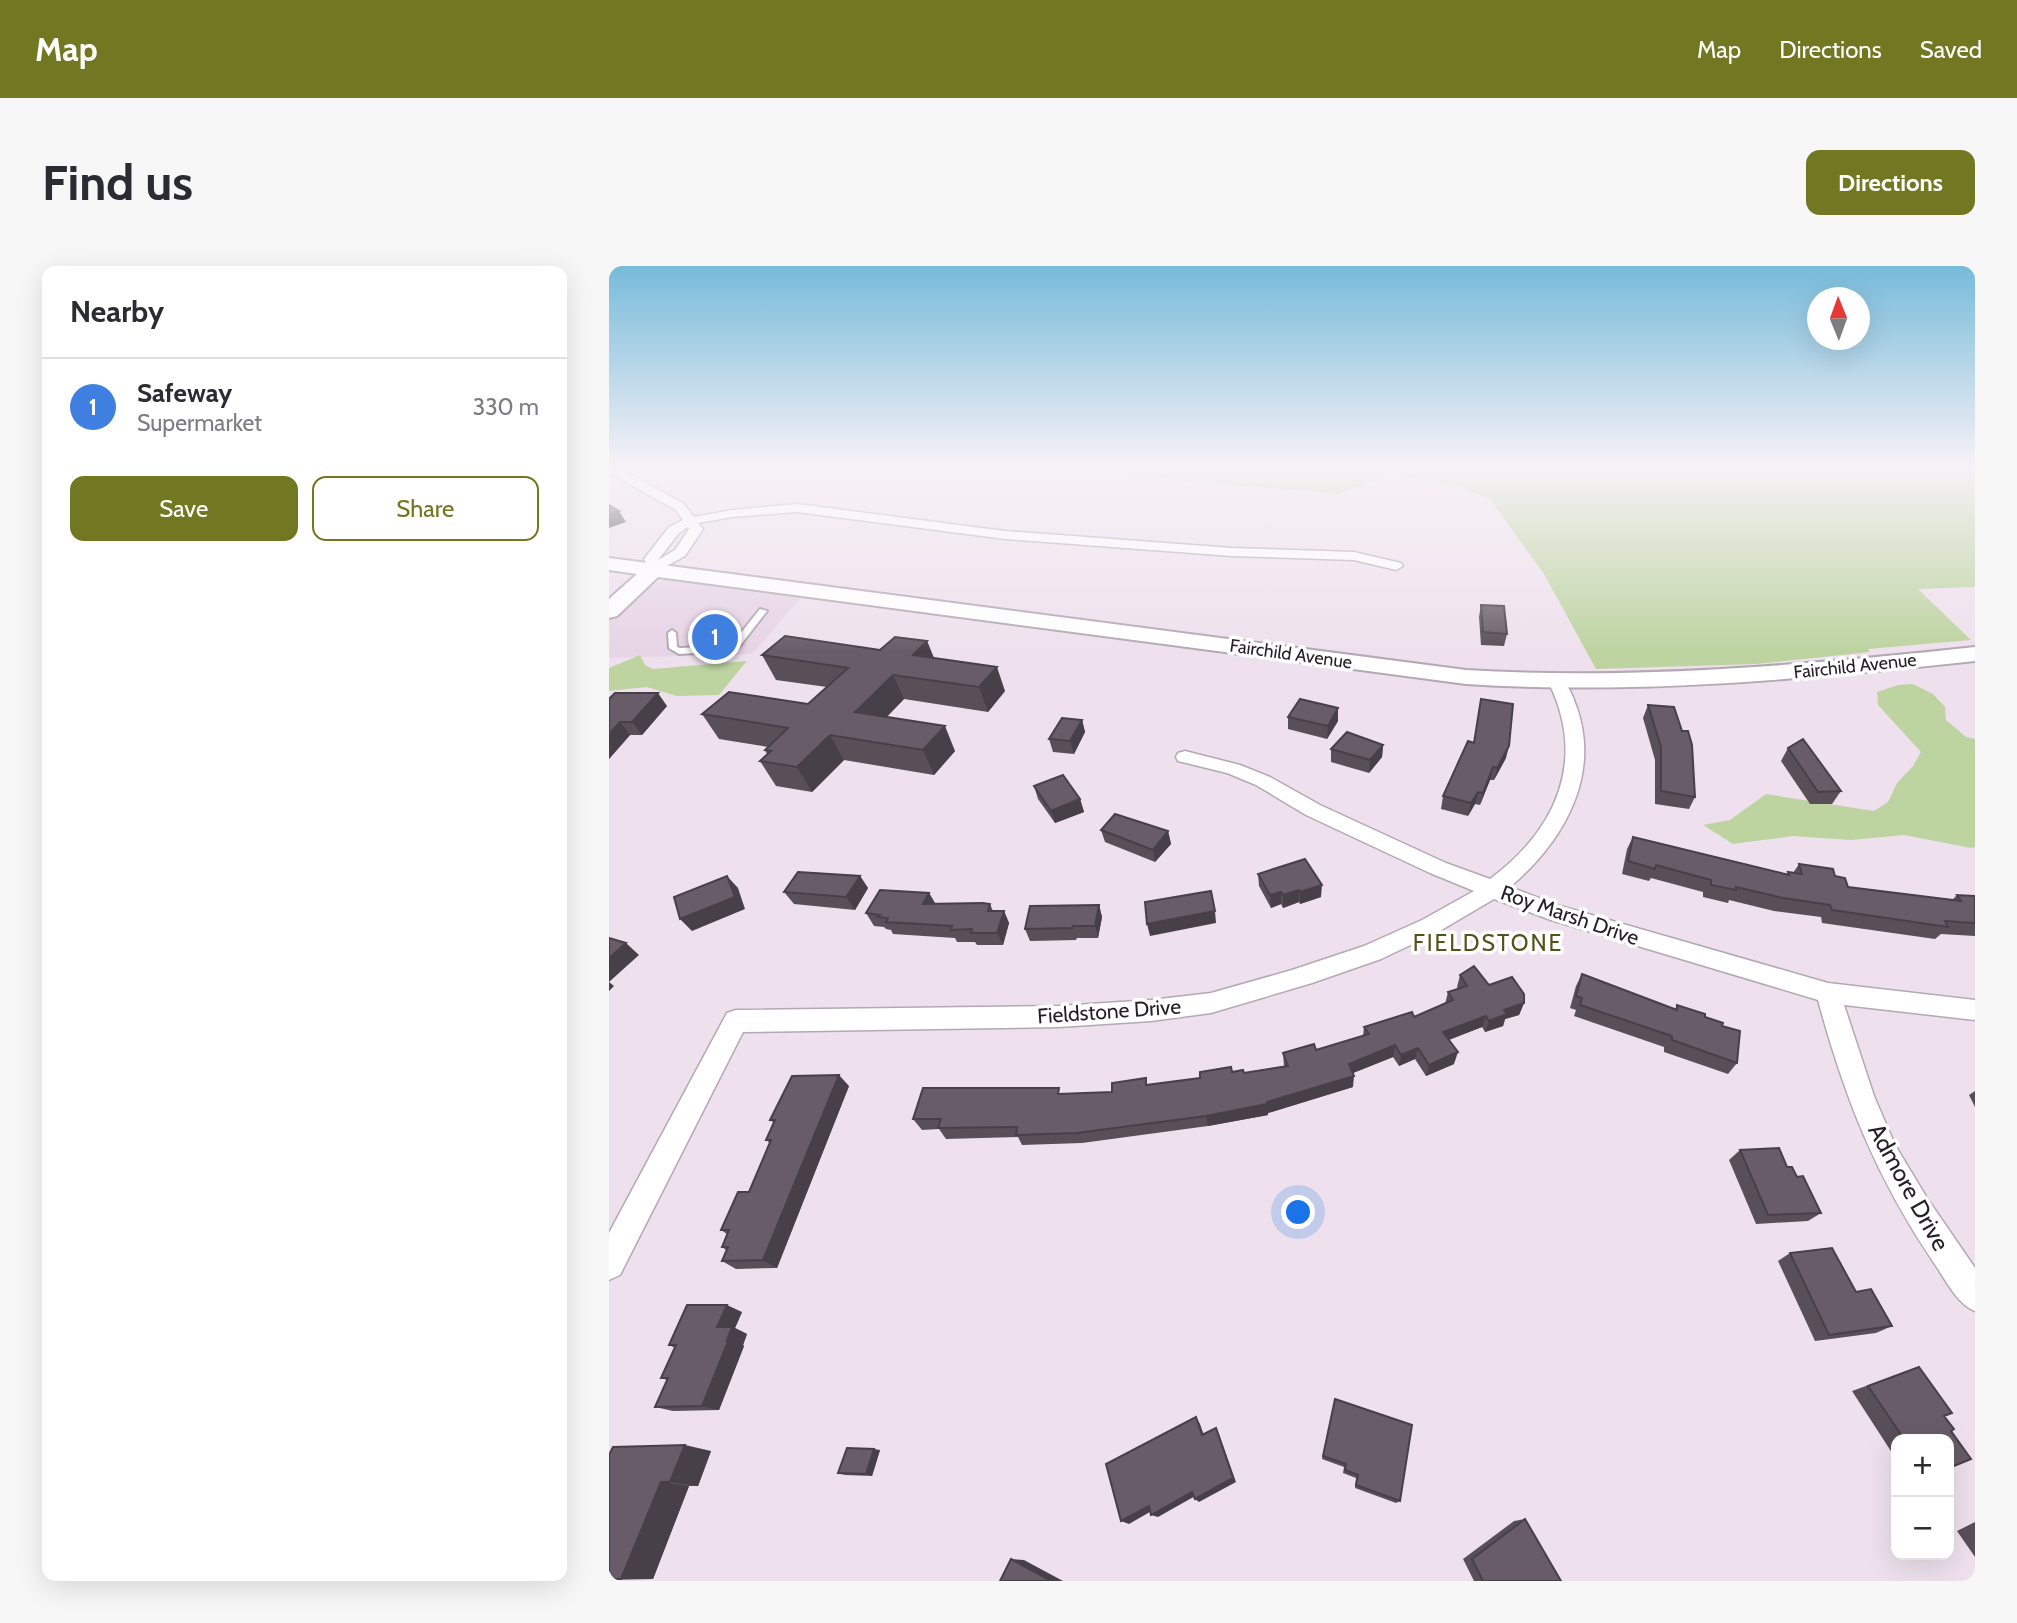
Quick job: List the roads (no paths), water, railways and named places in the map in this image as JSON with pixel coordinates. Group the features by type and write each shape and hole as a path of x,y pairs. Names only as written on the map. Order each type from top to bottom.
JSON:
{"main road":[{"name":"Fairchild Avenue","path":"609,564 1466,677 1557,683 1725,678 1975,654"},
{"path":"609,611 654,569"}],"street":[{"path":"654,569 669,562 689,542 695,528"},
{"path":"954,528 1005,535 1232,552 1354,556 1395,566"},
{"name":"Fieldstone Drive","path":"609,1264 702,1080 736,1021 1033,1017 1141,1012 1214,1002 1362,957 1461,911 1520,868 1549,833 1570,793 1574,769 1573,725 1568,701 1557,683"},
{"name":"Roy Marsh Drive","path":"1185,757 1263,781 1313,810 1391,847 1491,889 1623,934 1828,993 1975,1010"},
{"name":"Admore Drive","path":"1828,993 1859,1093 1885,1155 1921,1217 1975,1295"}],"lane":[{"path":"672,633 673,648 679,651 728,649 736,646 763,611"}],"place":[{"name":"Safeway","path":"715,637"}],"district":[{"name":"FIELDSTONE","path":"1488,943"}]}
